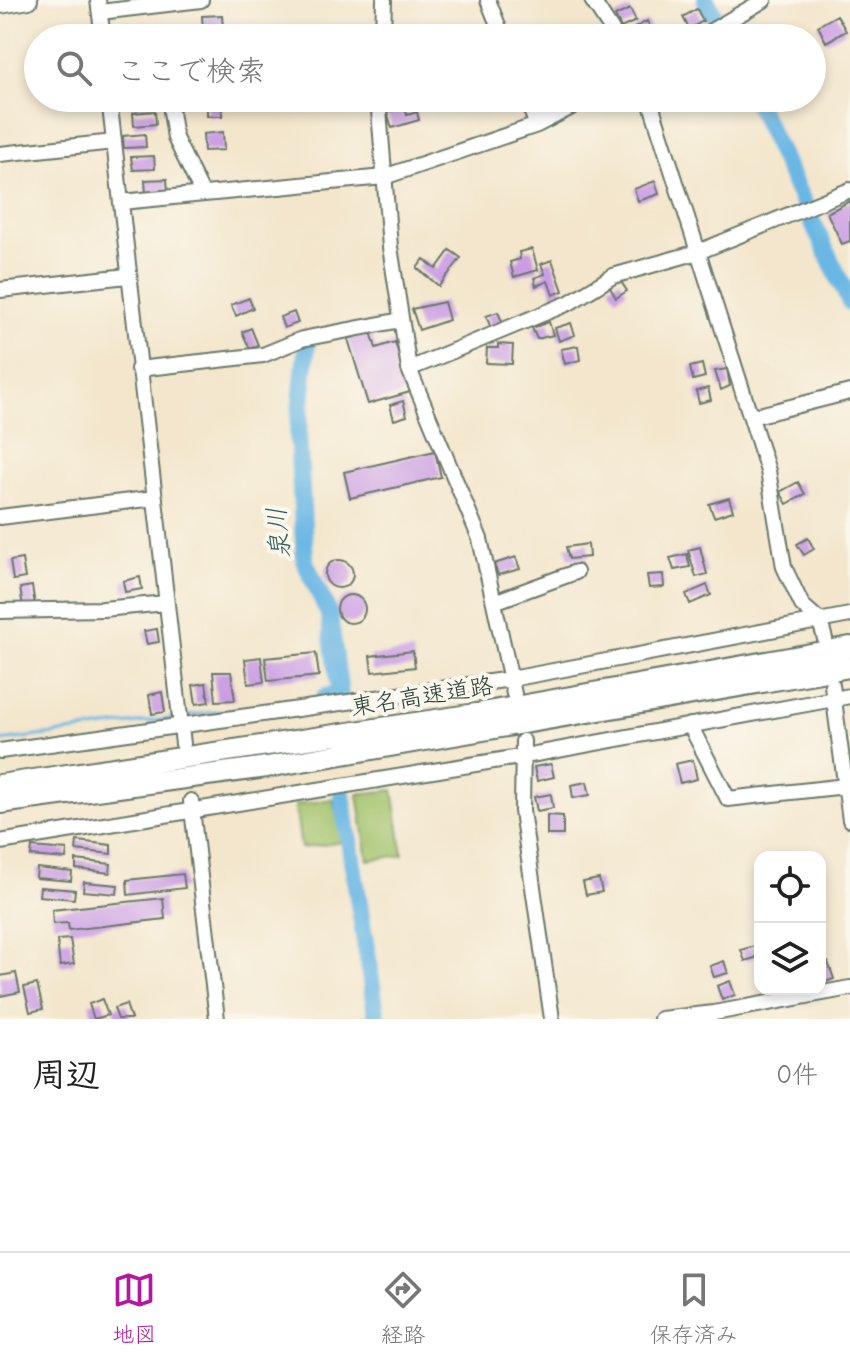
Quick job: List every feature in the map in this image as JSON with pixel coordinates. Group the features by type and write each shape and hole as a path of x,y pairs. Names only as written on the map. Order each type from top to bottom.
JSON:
{"highway":[{"name":"東名高速道路","path":"0,785 476,714 850,647"},
{"name":"東名高速道路","path":"0,803 267,767 850,667"}],"main road":[{"path":"0,5 29,0"}],"street":[{"path":"99,6 201,0"},
{"path":"383,24 384,0"},
{"path":"488,0 497,24"},
{"path":"592,0 608,24"},
{"path":"724,24 764,0"},
{"path":"111,112 183,744"},
{"path":"171,112 175,138 202,193"},
{"path":"379,112 384,177 409,369 480,539 512,686"},
{"path":"532,112 537,125"},
{"path":"121,202 384,177 537,125 562,112"},
{"path":"653,112 768,471 784,567 802,605 820,621 825,639"},
{"path":"0,154 114,142"},
{"path":"409,369 569,303 613,276 698,252 800,213 850,190"},
{"path":"0,290 127,276"},
{"path":"138,369 263,355 302,339 401,320"},
{"path":"751,417 850,392"},
{"path":"0,517 155,498"},
{"path":"494,602 576,572"},
{"path":"0,611 103,609 166,603"},
{"path":"0,751 180,721 512,686 850,615"},
{"path":"0,842 524,748 690,725 839,693 850,820"},
{"path":"690,725 728,799 846,786"},
{"path":"524,748 522,811 552,1019"},
{"path":"192,806 217,1019"},
{"path":"661,1019 714,1013 850,988"}],"green space":[{"path":"393,790 403,855 368,860 358,794"},
{"path":"333,799 343,842 301,848 295,805"}],"building":[{"path":"630,9 636,21 619,24 615,16"},
{"path":"697,9 703,21 686,24 683,17"},
{"path":"222,15 223,24 203,24 202,16"},
{"path":"837,15 846,31 826,42 826,24 821,24"},
{"path":"155,112 156,124 134,126 133,113"},
{"path":"207,112 222,112 222,116 207,116"},
{"path":"387,112 406,112 407,115 417,112 419,120 392,128"},
{"path":"223,132 224,150 204,151 203,134"},
{"path":"145,134 146,147 124,148 123,136"},
{"path":"154,156 155,169 133,170 131,157"},
{"path":"167,179 168,192 146,194 145,180"},
{"path":"655,181 659,194 638,201 634,189"},
{"path":"850,201 850,241 842,244 827,213"},
{"path":"532,249 538,270 514,277 510,262 520,259 519,252"},
{"path":"450,250 461,258 439,286 417,268 424,259 436,269"},
{"path":"552,260 563,291 553,295 548,281 536,286 534,278 545,274 541,264"},
{"path":"620,280 627,291 616,298 609,286"},
{"path":"249,298 253,308 236,316 231,305"},
{"path":"444,302 449,320 419,330 412,309"},
{"path":"294,312 298,323 284,328 280,317"},
{"path":"498,312 503,324 491,328 486,316"},
{"path":"549,322 553,335 537,339 532,328"},
{"path":"571,323 575,335 559,341 555,328"},
{"path":"251,328 258,345 250,349 242,332"},
{"path":"371,332 376,348 395,342 410,392 368,404 348,339"},
{"path":"498,344 513,345 512,364 486,363 487,348 498,348"},
{"path":"578,346 580,360 565,364 561,349"},
{"path":"702,364 705,377 693,380 690,367"},
{"path":"727,369 730,386 721,390 715,371"},
{"path":"708,388 711,400 699,403 696,391"},
{"path":"403,401 407,416 394,420 390,405"},
{"path":"435,451 441,477 350,498 344,472"},
{"path":"798,482 805,494 787,504 780,492"},
{"path":"729,498 733,511 714,517 709,504"},
{"path":"808,538 814,549 804,555 797,544"},
{"path":"588,544 589,557 569,559 566,547"},
{"path":"700,547 707,574 696,577 688,550"},
{"path":"687,554 690,567 674,570 670,558"},
{"path":"516,557 520,569 498,575 494,564"},
{"path":"22,559 25,578 13,580 10,561"},
{"path":"339,560 349,564 353,574 349,584 339,588 329,584 325,574 329,564"},
{"path":"663,574 664,587 649,588 647,575"},
{"path":"140,577 142,589 125,592 123,581"},
{"path":"707,585 711,595 690,604 686,594"},
{"path":"32,586 35,605 23,607 20,588"},
{"path":"351,595 361,599 365,609 361,619 351,623 341,619 337,609 341,599"},
{"path":"157,629 159,642 147,644 144,631"},
{"path":"413,651 415,667 372,672 370,656"},
{"path":"316,653 319,676 268,681 265,658"},
{"path":"261,657 264,682 248,684 245,659"},
{"path":"213,672 231,672 235,700 216,701"},
{"path":"206,683 209,702 196,704 193,685"},
{"path":"162,692 165,712 152,714 149,695"},
{"path":"693,760 697,779 680,783 675,764"},
{"path":"551,764 554,777 537,781 534,767"},
{"path":"587,782 590,795 573,798 571,785"},
{"path":"551,794 553,808 537,811 534,797"},
{"path":"547,815 563,816 563,835 547,835"},
{"path":"77,841 111,845 111,854 76,850"},
{"path":"32,847 67,850 66,859 31,856"},
{"path":"76,860 111,864 110,873 76,869"},
{"path":"37,868 72,872 71,881 36,878"},
{"path":"183,874 185,888 128,895 127,880"},
{"path":"599,879 602,892 586,895 583,882"},
{"path":"84,882 118,885 117,894 83,891"},
{"path":"40,887 75,890 74,899 39,896"},
{"path":"163,898 165,919 69,930 68,923 53,924 52,910"},
{"path":"70,939 74,964 60,966 57,940"},
{"path":"754,946 754,958 745,961 741,950"},
{"path":"724,961 728,973 714,977 710,966"},
{"path":"826,963 834,979 826,982"},
{"path":"16,973 20,992 0,996 0,976"},
{"path":"730,981 735,995 722,1000 717,986"},
{"path":"37,984 43,1009 30,1012 24,987"},
{"path":"102,999 108,1015 94,1019 89,1004"},
{"path":"126,1004 131,1019 118,1019 114,1008"}],"waterway":[{"path":"706,0 719,24"},
{"path":"761,112 850,302"},
{"name":"泉川","path":"307,343 298,432 305,562 329,614 340,695 325,697 325,702"},
{"path":"186,716 325,697"},
{"path":"0,741 175,718"},
{"name":"泉川","path":"342,795 377,1019"}]}
